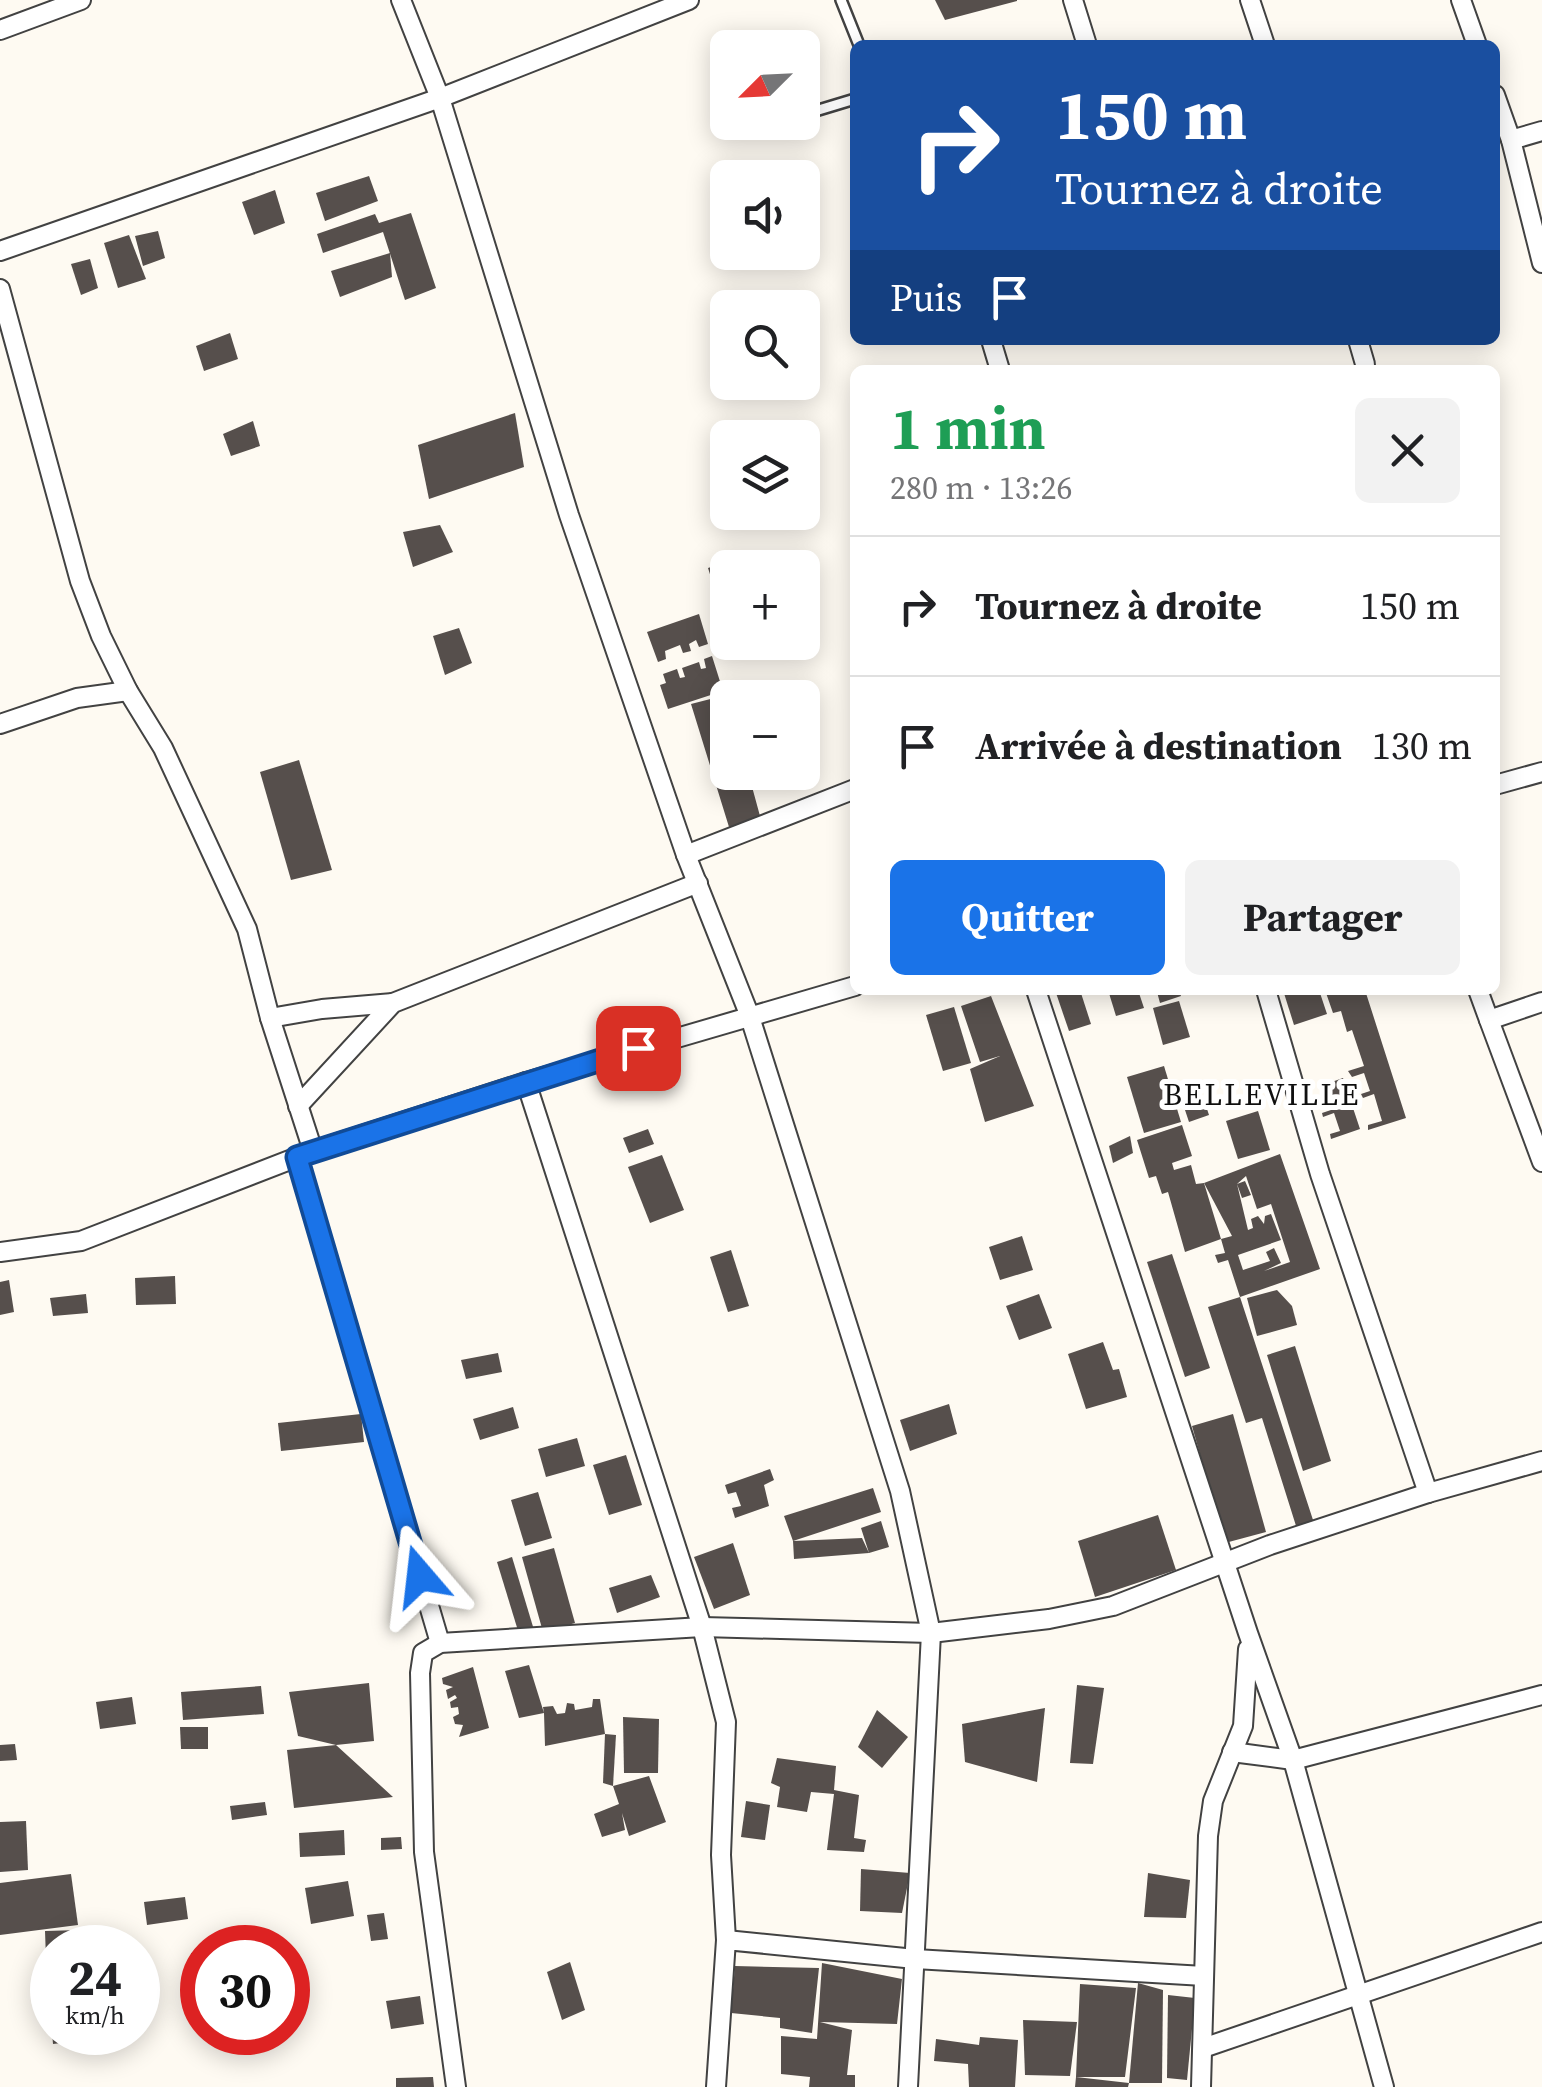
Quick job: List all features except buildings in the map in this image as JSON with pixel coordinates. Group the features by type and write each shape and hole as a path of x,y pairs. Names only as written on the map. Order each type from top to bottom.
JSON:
{"street":[{"path":"0,30 81,0"},
{"path":"402,0 440,98 569,514 686,855 749,1014 900,1491 930,1633 908,2087"},
{"path":"1073,0 1086,40"},
{"path":"1250,0 1263,40"},
{"path":"1461,0 1475,40"},
{"path":"0,251 440,98 679,2"},
{"path":"1500,109 1542,263"},
{"path":"1511,140 1542,131"},
{"path":"0,289 80,581 101,636 128,691 164,748 247,929 298,1106 305,1154 440,1644"},
{"path":"1359,345 1364,364"},
{"path":"0,724 77,698 128,691"},
{"path":"1500,784 1542,772"},
{"path":"686,855 850,791"},
{"path":"270,1018 393,1003 698,883"},
{"path":"0,1252 81,1241 305,1154 526,1082 850,987"},
{"path":"1038,995 1293,1760 1384,2087"},
{"path":"1267,995 1320,1174 1428,1493"},
{"path":"1480,995 1542,1162"},
{"path":"1489,1020 1542,1002"},
{"path":"298,1106 393,1003"},
{"path":"526,1082 702,1627 726,1722 720,1855 726,1940 716,2087"},
{"path":"456,2087 424,1852 420,1674 424,1653 440,1644 702,1627 930,1633 1049,1619 1113,1606 1428,1493 1542,1460"},
{"path":"1201,2087 1208,1836 1214,1801 1243,1726 1248,1633"},
{"path":"1232,1752 1293,1760 1542,1695"},
{"path":"1203,2048 1542,1932"},
{"path":"726,1940 915,1958 1204,1976"}],"lane":[{"path":"841,0 857,40"},
{"path":"820,110 850,101"}],"district":[{"name":"BELLEVILLE","path":"1262,1095"}],"route":[{"path":"420,1576 297,1157 638,1048"}]}
